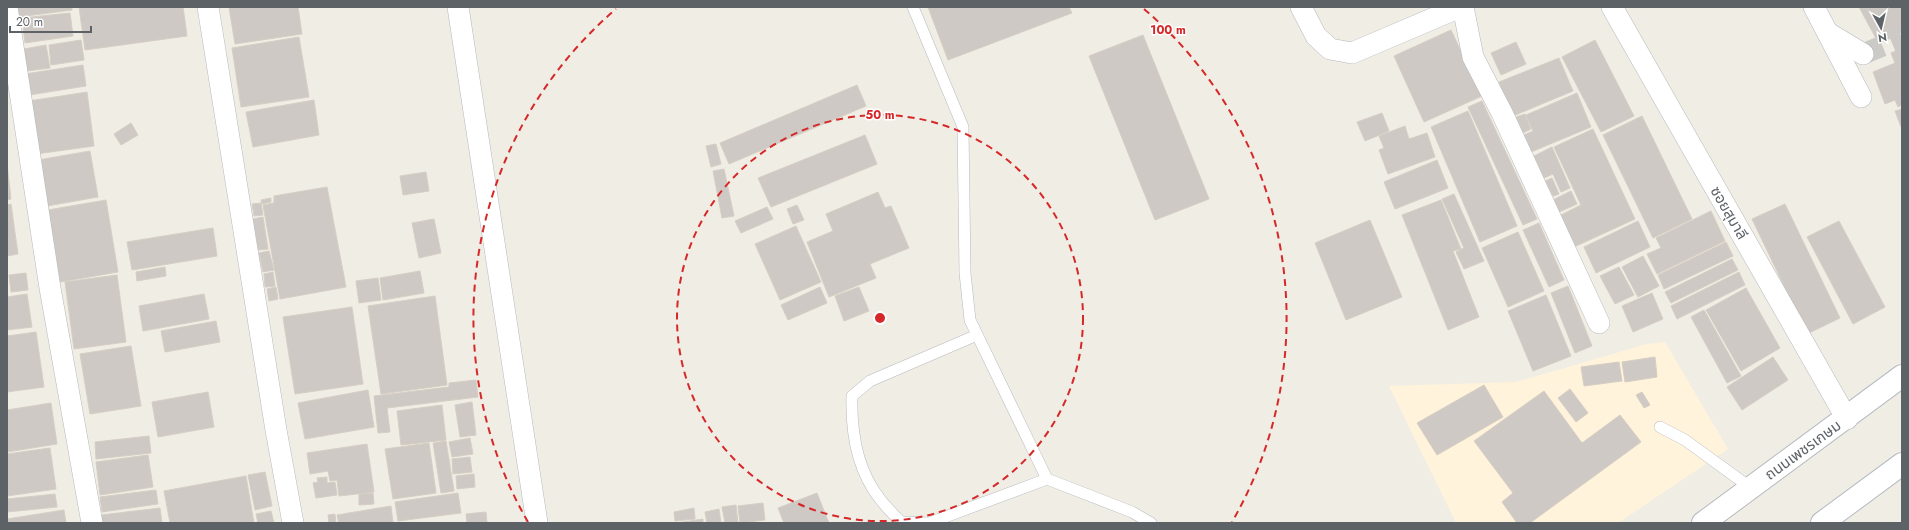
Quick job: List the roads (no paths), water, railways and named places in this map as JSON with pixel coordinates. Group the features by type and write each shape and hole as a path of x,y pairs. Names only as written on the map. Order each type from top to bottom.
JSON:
{"main road":[{"name":"ถนนเพชรเกษม","path":"1703,523 1846,419 1902,376"},
{"path":"1822,523 1902,464"}],"street":[{"path":"7,7 50,288 92,523"},
{"path":"208,7 276,430 293,523"},
{"path":"458,7 537,523"},
{"path":"1301,7 1316,36 1330,49 1352,53 1460,7"},
{"path":"1463,7 1473,57 1502,113 1599,323"},
{"name":"ซอยสุมาลี","path":"1612,7 1846,419"},
{"path":"1814,7 1861,97"},
{"path":"1828,33 1863,54"}],"lane":[{"path":"913,7 963,127 965,273 970,320 1047,479"},
{"path":"977,335 870,381 852,396 851,418 860,466 880,499 901,522 929,522 1047,479 1132,512 1151,523"},
{"path":"1660,427 1685,440 1751,488"}],"tunnel":[{"path":"1863,54 1902,38"}]}
